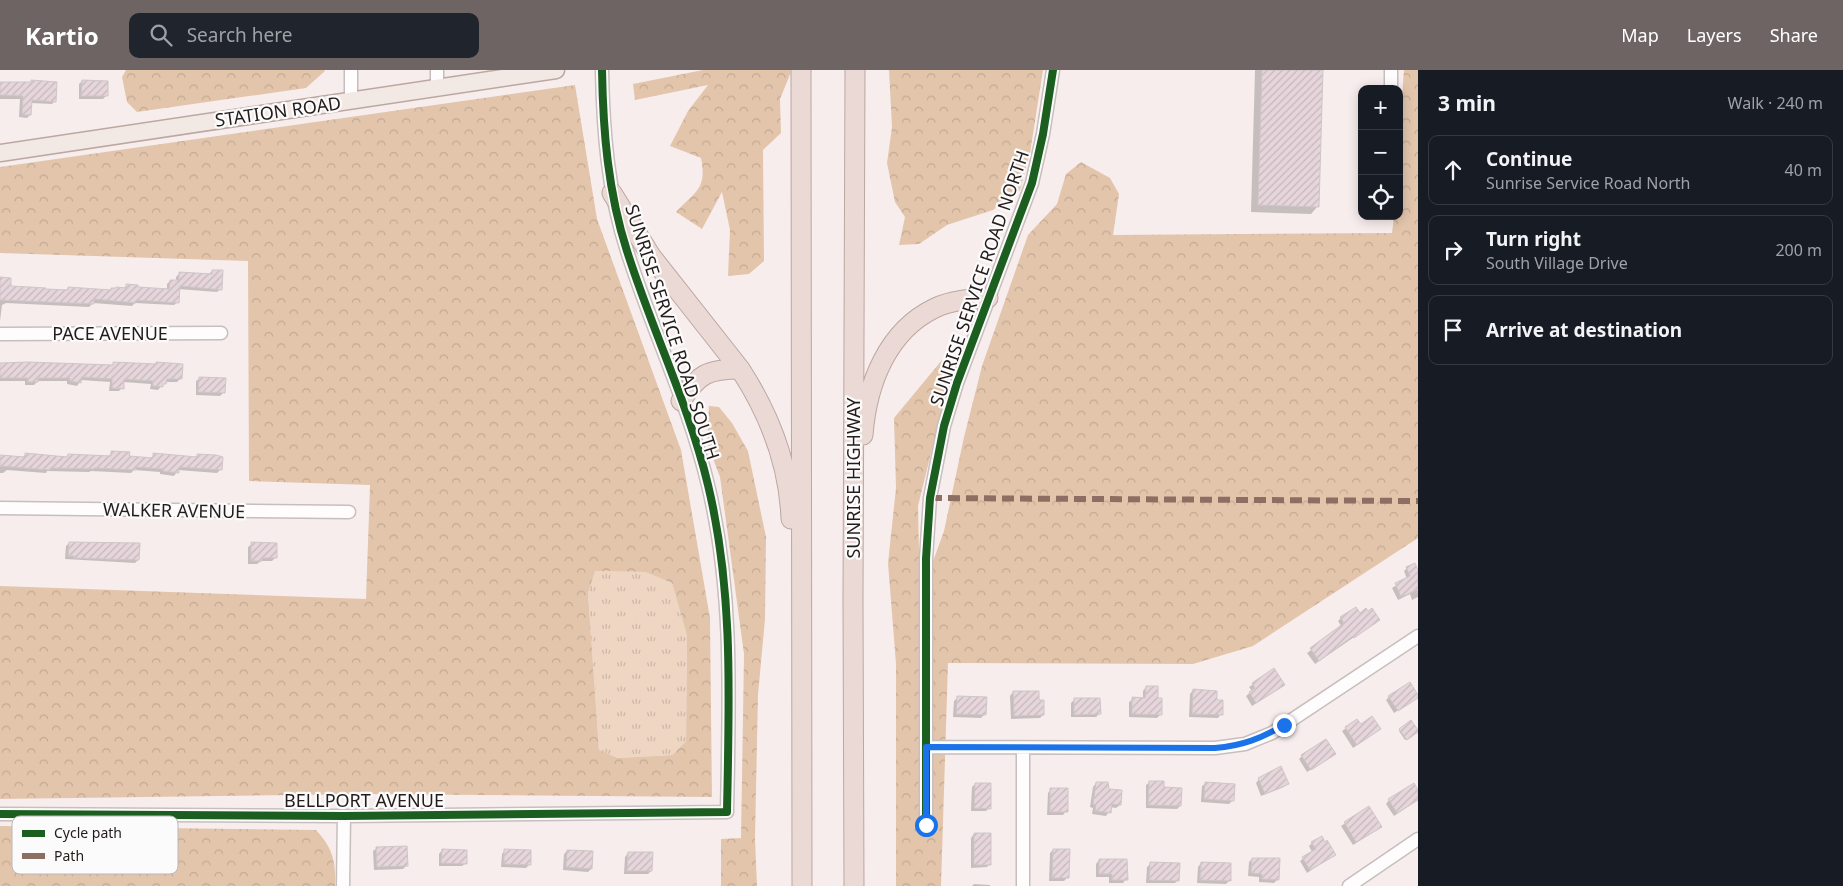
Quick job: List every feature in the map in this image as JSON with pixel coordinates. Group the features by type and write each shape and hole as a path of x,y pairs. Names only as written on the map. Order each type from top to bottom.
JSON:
{"highway":[{"path":"801,70 802,886"},
{"name":"SUNRISE HIGHWAY","path":"854,70 854,886"},
{"path":"612,193 651,256 740,369 773,428 785,467 791,515 792,566 802,660"},
{"path":"853,601 864,428 871,393 883,359 902,333 925,314 945,304 988,298"},
{"path":"681,401 690,386 707,372 740,369"}],"main road":[{"name":"STATION ROAD","path":"0,153 556,70"}],"street":[{"path":"351,70 352,100"},
{"path":"437,70 437,88"},
{"name":"SUNRISE SERVICE ROAD SOUTH","path":"602,70 605,142 612,193 629,257 681,401 708,484 721,550 729,663 728,812"},
{"name":"SUNRISE SERVICE ROAD NORTH","path":"926,825 926,559 930,498 944,426 957,383 1032,183 1044,134 1053,70"},
{"path":"1391,70 1391,85"},
{"name":"PACE AVENUE","path":"0,334 220,332"},
{"name":"WALKER AVENUE","path":"0,508 349,512"},
{"path":"926,747 1215,748 1245,744 1260,739 1284,725 1418,636"},
{"path":"1023,748 1023,886"},
{"name":"BELLPORT AVENUE","path":"0,814 344,816 728,812"},
{"path":"343,886 344,816"},
{"path":"1349,886 1418,839"}],"green space":[{"path":"126,70 325,71 306,88 137,112 127,102 122,77"},
{"path":"703,70 790,70 791,72 780,99 781,133 763,150 764,261 749,274 728,276 730,230 722,192 702,229 676,212 698,189 701,183 702,168 701,158 670,146 688,111 708,85 635,100 633,84"},
{"path":"889,70 1043,70 1030,153 1020,190 993,210 947,225 919,244 899,245 905,217 895,202 887,163 892,127"},
{"path":"1404,70 1418,70 1418,538 1253,646 1193,664 948,663 941,886 896,886 896,664 888,563 896,488 894,418 942,360 951,372 918,506 920,597 944,531 964,437 982,366 1028,235 1057,204 1066,174 1081,162 1110,178 1119,194 1113,235 1392,233 1394,220 1403,220"},
{"path":"575,85 597,219 681,450 710,618 712,797 365,794 0,799 0,586 366,599 370,485 249,481 248,261 0,253 0,167","holes":["595,571 645,572 672,583 687,636 686,741 672,755 618,758 599,750 588,593"]},
{"path":"709,406 719,407 732,423 748,451 766,537 765,619 758,695 755,838 757,886 721,886 721,839 741,838 744,654 720,477 707,443"},
{"path":"594,571 645,572 672,583 687,636 686,741 672,755 618,758 599,750 588,593"},
{"path":"0,826 12,826 12,874 178,874 178,828 316,830 330,849 335,870 335,886 0,886"}],"building":[{"path":"1262,70 1323,70 1319,207 1258,205"},
{"path":"31,80 57,82 56,102 32,100 31,115 22,115 23,96 0,95 0,82 31,82"},
{"path":"82,80 108,81 108,96 81,96"},
{"path":"212,270 223,270 222,290 180,286 179,303 136,300 136,303 94,299 94,304 0,300 0,277 11,278 11,286 45,289 68,290 68,287 111,290 111,288 116,287 126,288 126,284 138,285 138,287 169,289 170,280 179,280 179,272 212,274"},
{"path":"113,362 183,364 182,379 167,379 163,387 153,386 153,381 124,379 124,389 112,388 112,379 82,377 81,383 70,381 70,378 38,378 38,382 28,382 28,378 0,378 0,363 113,365"},
{"path":"199,377 226,378 225,393 198,392"},
{"path":"111,451 130,452 129,456 153,458 153,453 197,457 197,454 216,455 223,457 222,470 179,467 179,473 163,471 163,469 136,467 136,470 50,468 50,470 0,466 0,455 25,457 25,453 67,457 68,454 111,456"},
{"path":"69,542 140,543 139,560 74,558 74,556 68,556"},
{"path":"251,542 277,543 277,558 262,558 262,561 251,561"},
{"path":"1415,563 1418,570 1418,593 1417,590 1401,597 1395,583 1410,576 1406,567"},
{"path":"1356,607 1360,613 1366,608 1368,611 1372,608 1380,620 1354,638 1353,636 1319,661 1310,648 1344,623 1340,617"},
{"path":"1274,668 1285,685 1256,703 1249,692 1255,688 1252,683"},
{"path":"1410,682 1418,698 1398,711 1388,696"},
{"path":"1146,686 1158,686 1158,698 1162,698 1162,715 1132,714 1132,697 1145,698"},
{"path":"1193,689 1217,691 1217,700 1223,700 1223,715 1192,714"},
{"path":"1013,691 1039,691 1039,700 1044,700 1044,715 1014,716"},
{"path":"957,696 987,697 986,715 956,714"},
{"path":"1074,698 1100,698 1101,714 1074,715"},
{"path":"1372,716 1381,729 1357,745 1345,727 1357,719 1361,724"},
{"path":"1411,720 1418,732 1407,740 1399,729"},
{"path":"1326,739 1336,754 1311,770 1301,755"},
{"path":"1281,766 1289,784 1265,794 1258,778"},
{"path":"1149,781 1164,781 1164,787 1182,788 1181,806 1148,805"},
{"path":"1096,782 1108,782 1109,789 1122,790 1121,805 1112,804 1111,813 1095,811 1096,805 1093,804"},
{"path":"1205,782 1235,784 1234,801 1204,799"},
{"path":"975,783 991,783 991,809 974,808"},
{"path":"1414,783 1418,790 1418,800 1397,813 1388,799"},
{"path":"1050,788 1068,788 1068,812 1050,812"},
{"path":"1369,806 1382,827 1356,842 1344,822"},
{"path":"974,833 991,833 991,865 974,865"},
{"path":"1322,836 1325,842 1327,840 1336,855 1310,870 1302,857 1316,849 1311,842"},
{"path":"407,846 408,866 377,867 376,847"},
{"path":"442,849 467,850 467,864 441,863"},
{"path":"504,849 531,850 531,865 504,864"},
{"path":"1053,849 1070,849 1069,878 1052,878"},
{"path":"567,850 593,851 592,869 566,867"},
{"path":"628,852 653,852 652,871 627,871"},
{"path":"1252,858 1280,858 1279,880 1262,879 1262,874 1251,873"},
{"path":"1099,859 1127,859 1128,880 1112,880 1112,874 1099,874"},
{"path":"1150,862 1180,863 1179,881 1149,880"},
{"path":"1201,862 1231,863 1231,881 1200,880"}],"marked path":[{"path":"930,498 1418,501"}],"cycle path":[{"path":"0,814 344,816 727,812 728,648 722,566 716,526 708,485 691,426 637,280 615,206 608,161 602,70"},
{"path":"926,825 926,559 930,498 944,426 957,383 1032,183 1043,134 1053,70"}],"route":[{"path":"926,825 926,747 1215,748 1245,744 1260,739 1284,725"}]}
